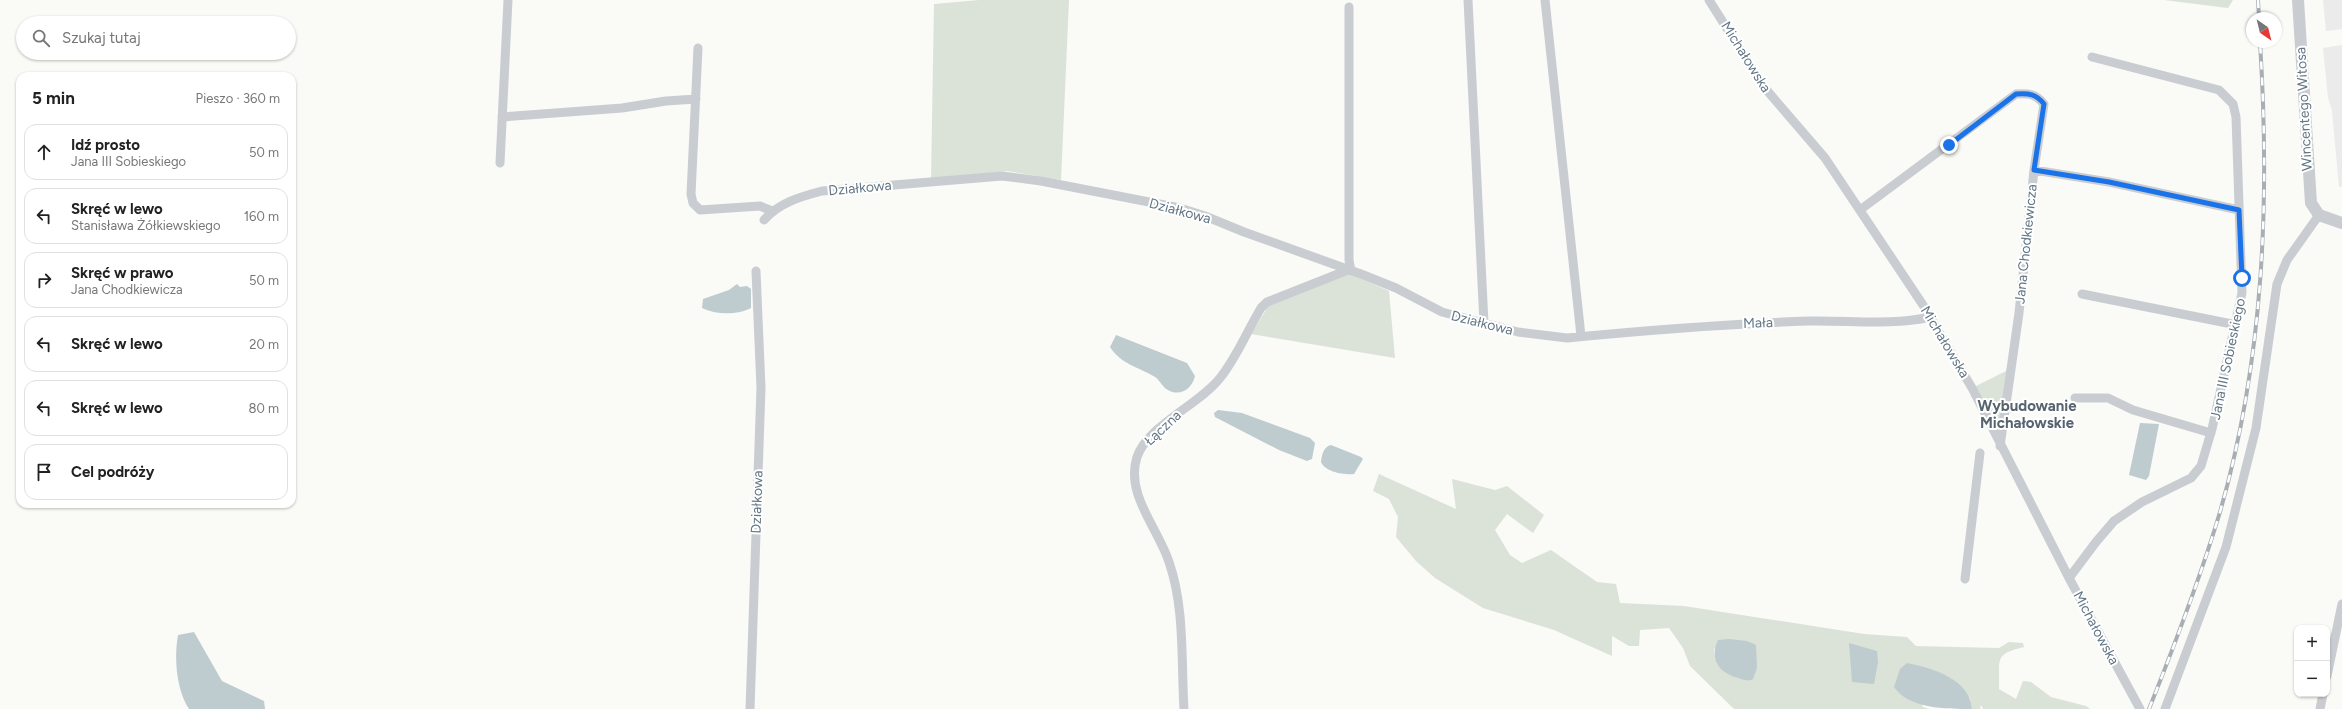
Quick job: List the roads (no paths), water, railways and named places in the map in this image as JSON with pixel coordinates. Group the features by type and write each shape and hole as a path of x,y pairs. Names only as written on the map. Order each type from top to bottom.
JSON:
{"street":[{"path":"500,164 508,0"},
{"path":"1468,0 1484,323"},
{"path":"1545,0 1583,336"},
{"name":"Michałowska","path":"1709,0 1764,87 1825,158 1930,318 1972,388 2000,446 2069,578 2140,709"},
{"name":"Wincentego Witosa","path":"2298,0 2309,193 2311,203 2318,215"},
{"path":"1349,7 1350,270"},
{"path":"698,48 691,194 693,203 700,210 760,206 772,211"},
{"name":"Jana III Sobieskiego","path":"2069,578 2114,521 2142,502 2191,478 2201,466 2211,433 2237,325 2242,293 2236,117 2233,104 2219,90 2092,58"},
{"name":"Jana Chodkiewicza","path":"1860,210 2016,94 2028,93 2039,98 2044,104 2034,170 2019,313 2000,446"},
{"path":"502,117 622,108 666,101 696,99"},
{"path":"2034,170 2109,182 2239,210"},
{"name":"Działkowa","path":"764,220 772,211 800,197 822,191 1002,176 1022,178 1180,208 1206,216 1244,232 1393,287 1442,312 1543,336 1583,336"},
{"path":"2165,709 2228,540 2256,428 2277,284 2287,260 2318,215 2342,223"},
{"name":"Łączna","path":"1184,709 1177,591 1169,560 1138,495 1134,473 1137,456 1146,441 1179,412 1201,397 1219,379 1234,358 1261,308 1267,302 1350,270"},
{"name":"Działkowa","path":"750,709 761,388 756,271"},
{"path":"2082,294 2237,325"},
{"name":"Mała","path":"1583,336 1720,325 1835,320 1908,322 1930,318"},
{"path":"2075,398 2108,398 2133,410 2211,433"},
{"path":"1964,578 1980,453"},
{"path":"2330,662 2342,604"},
{"path":"2320,709 2322,697"}],"railway":[{"path":"2258,0 2259,12"},
{"path":"2149,709 2187,611 2220,512 2235,454 2246,396 2255,338 2263,220 2264,161 2260,48"}],"district":[{"name":"Wybudowanie Michałowskie","path":"2027,414"}]}
